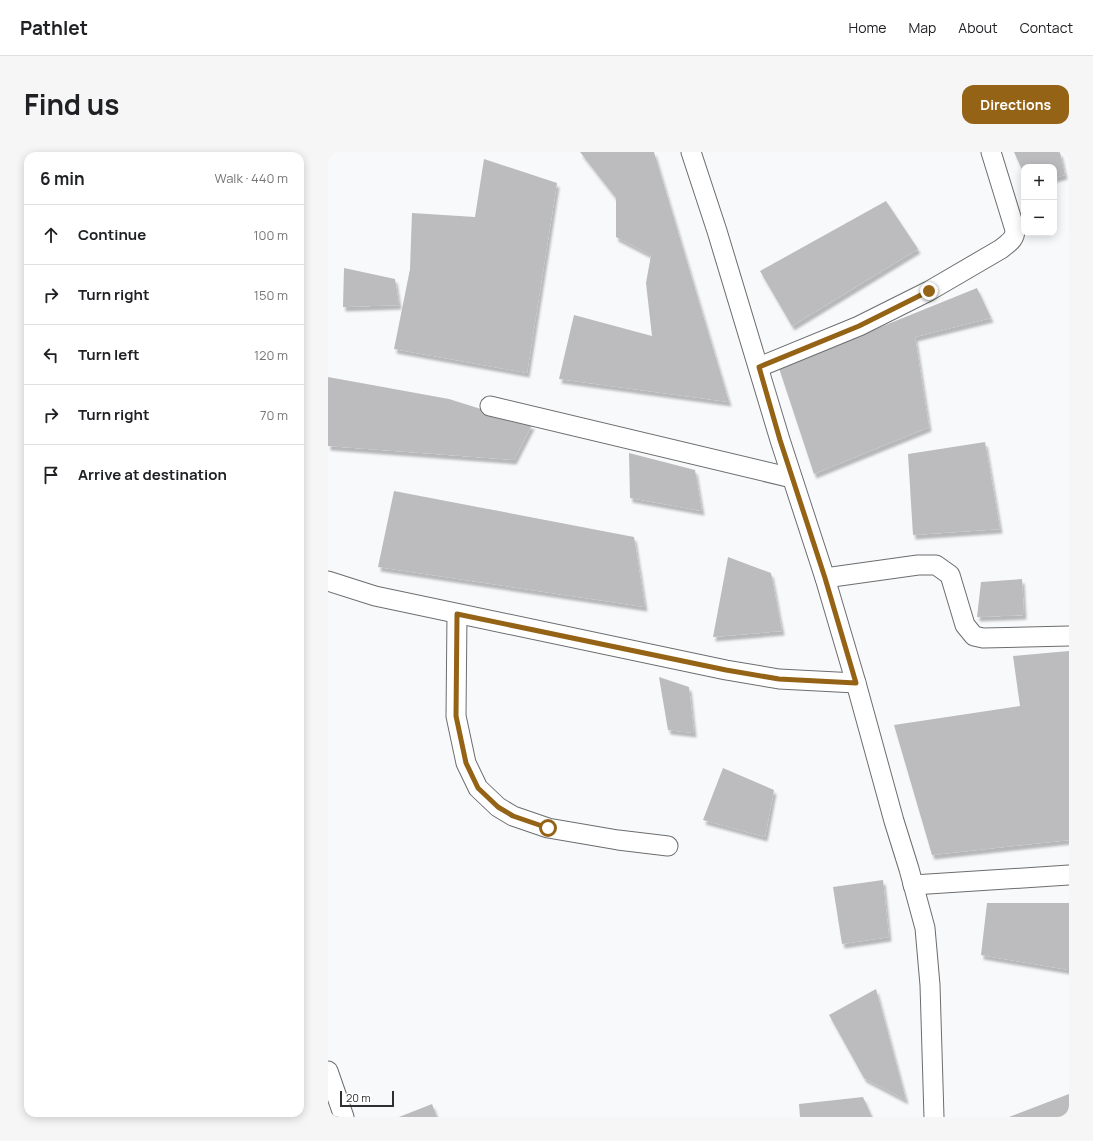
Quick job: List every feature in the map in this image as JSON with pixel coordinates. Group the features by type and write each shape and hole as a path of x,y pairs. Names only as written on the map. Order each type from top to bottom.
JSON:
{"street":[{"path":"691,152 717,231 792,478 825,578 913,884 925,935 930,985 934,1117"},
{"path":"759,367 859,326 929,291 1001,249 1011,241 1014,238 1015,230 991,152"},
{"path":"490,406 792,478"},
{"path":"825,578 918,565 936,565 950,575 965,625 974,636 983,638 1069,636"},
{"path":"328,581 375,596 719,669 771,678 856,683"},
{"path":"457,614 456,716 466,763 478,788 498,807 513,816 548,828 618,840 668,846"},
{"path":"913,884 1069,875"},
{"path":"328,1071 344,1117"}],"building":[{"path":"580,152 654,152 729,402 559,379 574,315 652,336 646,283 651,255 616,237 616,198"},
{"path":"1014,152 1060,152 1065,175 1057,177 1057,164 1021,164 1021,167"},
{"path":"484,159 557,183 527,373 394,349 410,269 412,213 475,217"},
{"path":"886,201 918,249 792,326 760,271"},
{"path":"344,268 395,279 399,305 343,307"},
{"path":"977,288 991,318 915,337 929,427 814,474 779,368"},
{"path":"328,377 449,399 532,425 514,460 328,446"},
{"path":"985,442 1000,529 913,535 908,454"},
{"path":"629,453 695,470 702,511 630,498"},
{"path":"394,491 634,537 645,607 378,567"},
{"path":"728,557 771,573 782,631 713,637"},
{"path":"1022,579 1024,615 977,617 981,582"},
{"path":"1069,651 1069,840 932,855 894,725 1020,706 1013,656"},
{"path":"659,677 689,687 694,733 668,730"},
{"path":"723,768 774,790 765,837 703,820"},
{"path":"883,880 889,937 842,944 833,887"},
{"path":"987,903 1069,903 1069,970 981,955"},
{"path":"876,989 906,1100 864,1078 829,1015"},
{"path":"1069,1094 1069,1117 1009,1117"},
{"path":"863,1097 872,1117 800,1117 799,1104"},
{"path":"432,1104 437,1117 399,1117"}],"route":[{"path":"548,828 513,816 498,807 478,788 466,763 456,716 457,614 726,670 779,679 856,683 825,578 780,440 759,367 859,326 929,291"}]}
